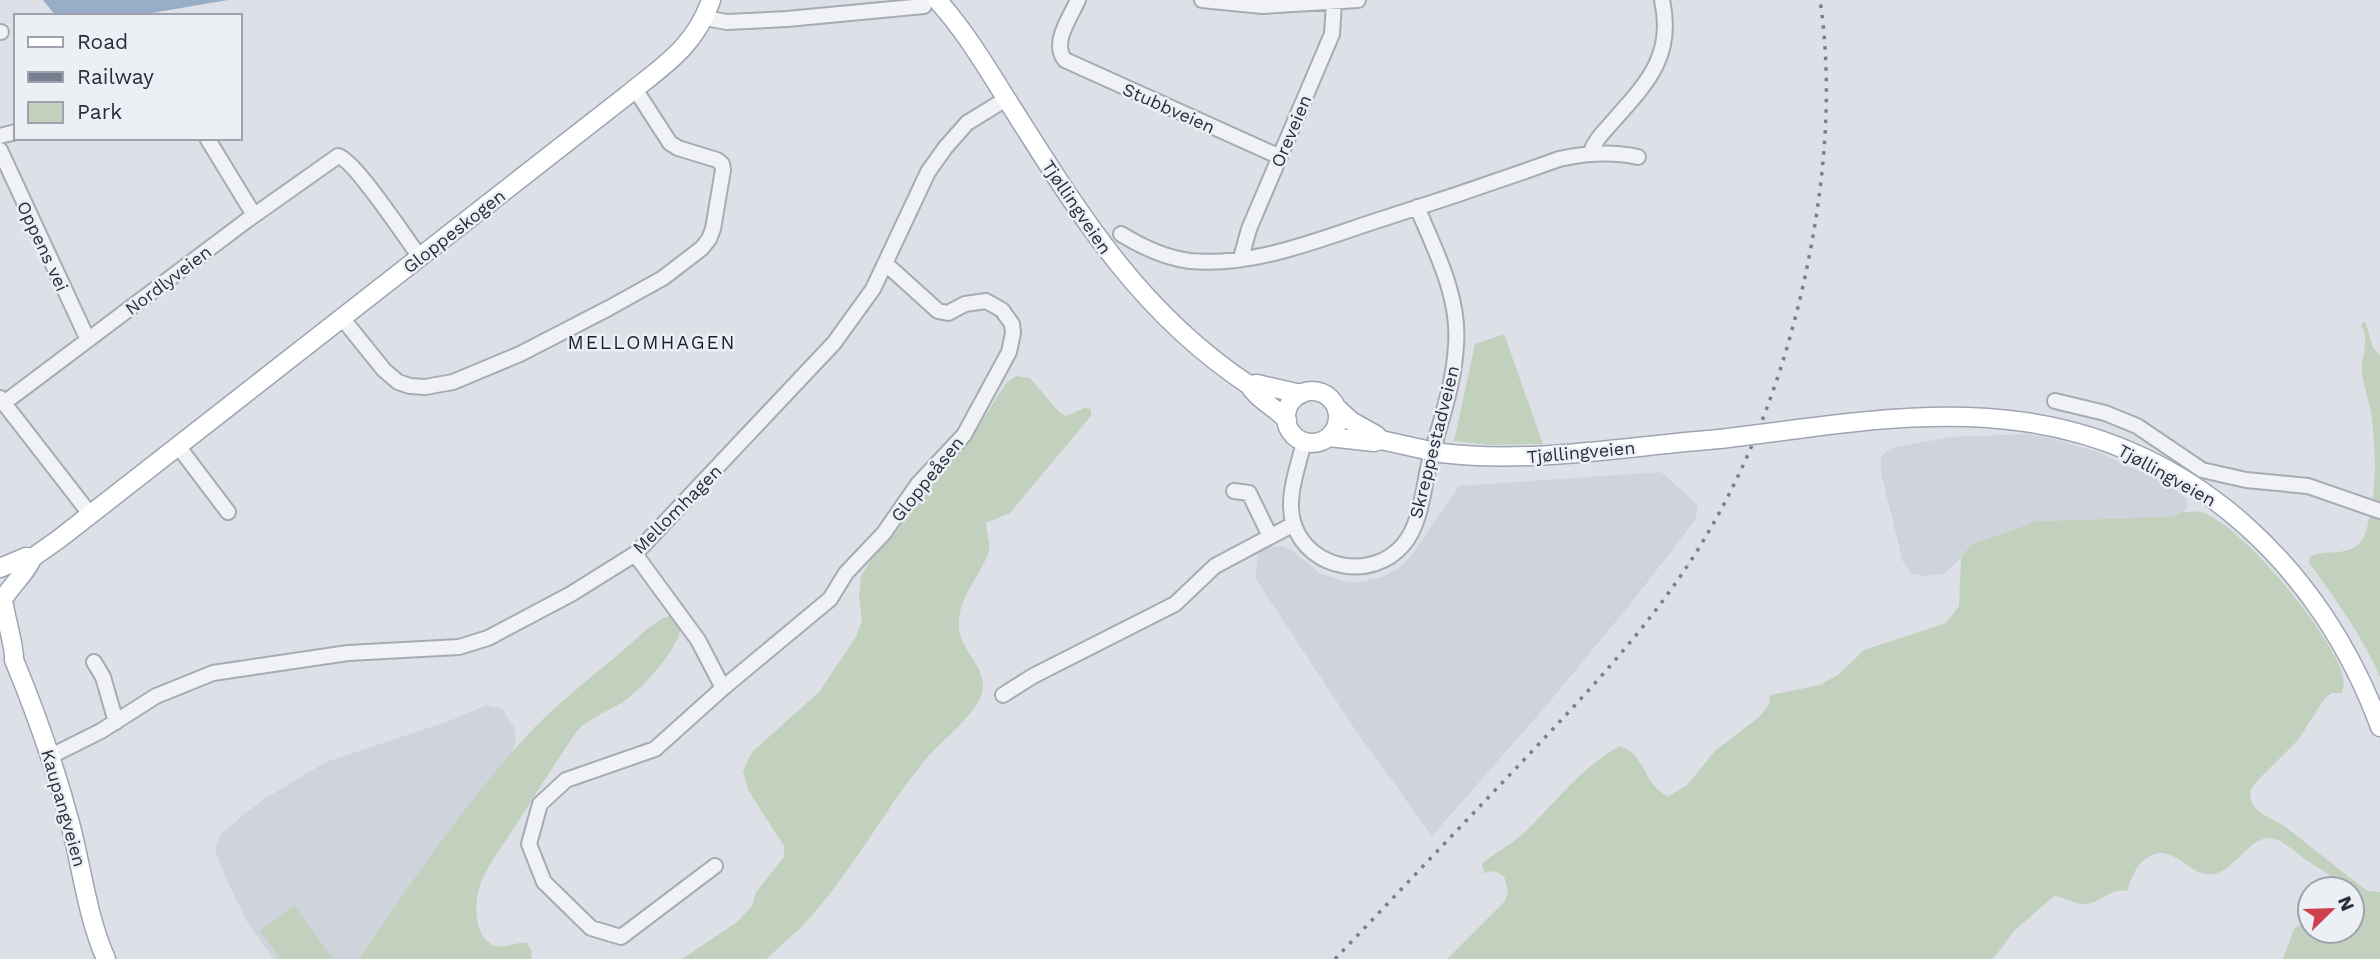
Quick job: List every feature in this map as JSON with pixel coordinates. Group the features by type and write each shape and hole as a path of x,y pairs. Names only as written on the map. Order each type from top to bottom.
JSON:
{"main road":[{"name":"Gloppeskogen","path":"3,598 18,576 31,564 32,558 682,50 705,18 711,0"},
{"name":"Tjøllingveien","path":"931,3 964,34 1088,226 1129,279 1187,339 1249,385 1252,391 1287,420"},
{"name":"Tjøllingveien","path":"1249,385 1257,384 1301,394"},
{"path":"1310,391 1321,393 1337,408 1337,425 1329,437 1317,442 1304,442 1293,434 1287,420 1289,405 1301,394 1310,391"},
{"name":"Tjøllingveien","path":"1337,408 1351,421 1381,440 1434,451 1486,457 1529,457 1893,419 1993,418 2071,431 2141,457 2202,491 2230,511 2288,566 2326,615 2350,657 2380,727"},
{"name":"Tjøllingveien","path":"1329,437 1374,443 1381,440"},
{"name":"Gloppeskogen","path":"0,568 26,557 32,558"},
{"name":"Kaupangveien","path":"3,598 8,631 15,653 14,660 51,756 93,922 106,959"},
{"name":"Kaupangveien","path":"0,642 9,657 14,660"}],"street":[{"name":"Stubbveien","path":"1078,0 1060,41 1061,55 1073,65 1280,157"},
{"path":"1202,0 1262,6 1359,0"},
{"path":"1590,154 1594,142 1634,97 1664,48 1667,26 1662,0"},
{"path":"705,18 727,22 787,19 931,3"},
{"name":"Oreveien","path":"1241,258 1249,229 1332,34 1334,3"},
{"path":"342,318 390,377 410,386 437,386 520,354 577,325 663,278 702,248 713,229 722,164 670,143 635,89"},
{"name":"Mellomhagen","path":"51,756 116,722 156,696 213,673 348,653 459,647 488,638 527,619 635,554 834,343 858,312 886,264 918,193 945,148 967,123 1006,99"},
{"path":"208,140 254,215"},
{"name":"Oppens vei","path":"0,150 88,340"},
{"path":"1121,234 1133,242 1173,258 1218,261 1241,258 1289,249 1559,159 1621,153 1638,157"},
{"name":"Nordlyveien","path":"2,400 338,156 344,157 420,257"},
{"name":"Skreppestadveien","path":"1294,524 1303,542 1317,557 1345,567 1370,565 1391,555 1402,546 1412,531 1453,377 1457,344 1447,278 1417,207"},
{"name":"Gloppeåsen","path":"715,866 621,937 590,928 544,882 529,844 540,804 566,780 655,749 830,599 846,573 884,533 918,484 964,435 1009,352 1012,324 1008,316 993,304 977,302 959,306 948,313 938,312 886,264"},
{"path":"2,400 90,514"},
{"path":"2055,401 2105,413 2137,426 2202,470 2246,480 2308,486 2380,511"},
{"path":"1003,695 1033,676 1175,604 1215,566 1294,524 1291,505 1304,442"},
{"path":"178,446 228,512"},
{"path":"1234,491 1249,493 1270,536"},
{"path":"635,554 698,640 723,688"},
{"path":"94,662 103,677 116,722"}],"shaded area":[{"path":"2027,434 2101,453 2170,486 2186,498 2188,507 2184,512 2170,517 2037,521 1970,545 1944,574 1912,574 1903,562 1881,473 1881,456 1891,448 1950,437"},
{"path":"1661,472 1698,505 1695,520 1546,706 1432,836 1354,728 1255,578 1258,554 1264,548 1282,546 1290,549 1321,574 1348,582 1360,582 1382,577 1408,560 1459,486"},
{"path":"486,705 502,709 513,725 516,738 512,753 473,801 359,959 274,959 246,920 224,874 215,850 220,834 261,801 326,762 452,720"}],"green space":[{"path":"2363,322 2373,348 2380,355 2380,677 2357,632 2309,563 2310,557 2316,554 2344,551 2358,545 2367,527 2375,464 2371,415 2362,373 2365,343 2361,326"},
{"path":"1504,334 1543,444 1489,445 1454,441 1475,344"},
{"path":"1016,376 1030,378 1059,412 1066,416 1084,408 1091,409 1091,416 1010,513 986,523 988,554 965,598 959,617 961,637 982,678 981,696 976,705 921,765 815,912 773,953 766,959 682,959 737,922 752,906 756,892 784,857 784,846 748,790 743,771 752,752 819,692 856,637 862,620 859,598 861,576 872,559 895,534 926,488 971,438 1006,383"},
{"path":"2184,512 2200,512 2217,520 2238,536 2282,581 2334,654 2342,672 2342,693 2332,693 2325,698 2298,740 2251,789 2250,797 2253,805 2262,814 2283,825 2347,875 2329,875 2280,841 2270,838 2254,844 2222,871 2213,874 2197,871 2174,857 2159,853 2145,859 2138,867 2127,891 2115,891 2089,904 2054,896 2014,931 1993,959 1447,959 1505,901 1508,891 1504,876 1494,871 1484,873 1482,864 1521,836 1581,774 1606,754 1620,746 1629,750 1641,763 1654,786 1669,796 1687,785 1715,751 1760,716 1769,704 1770,695 1820,685 1839,674 1864,650 1946,623 1959,606 1961,558 1970,545 2037,521 2170,517"},
{"path":"670,616 681,628 666,658 631,696 576,732 497,853 482,881 476,912 478,924 486,940 495,946 527,943 532,952 531,959 359,959 464,811 534,728 647,629"},
{"path":"2366,890 2380,892 2380,959 2283,959 2296,928 2296,945 2366,945"},
{"path":"294,905 333,959 281,959 260,931"}],"water":[{"path":"43,0 228,0 146,14 54,14"}],"railway":[{"path":"1335,959 1614,661 1658,608 1718,516 1768,404 1793,327 1811,247 1826,124 1826,61 1820,0"}],"district":[{"name":"MELLOMHAGEN","path":"652,342"}]}
